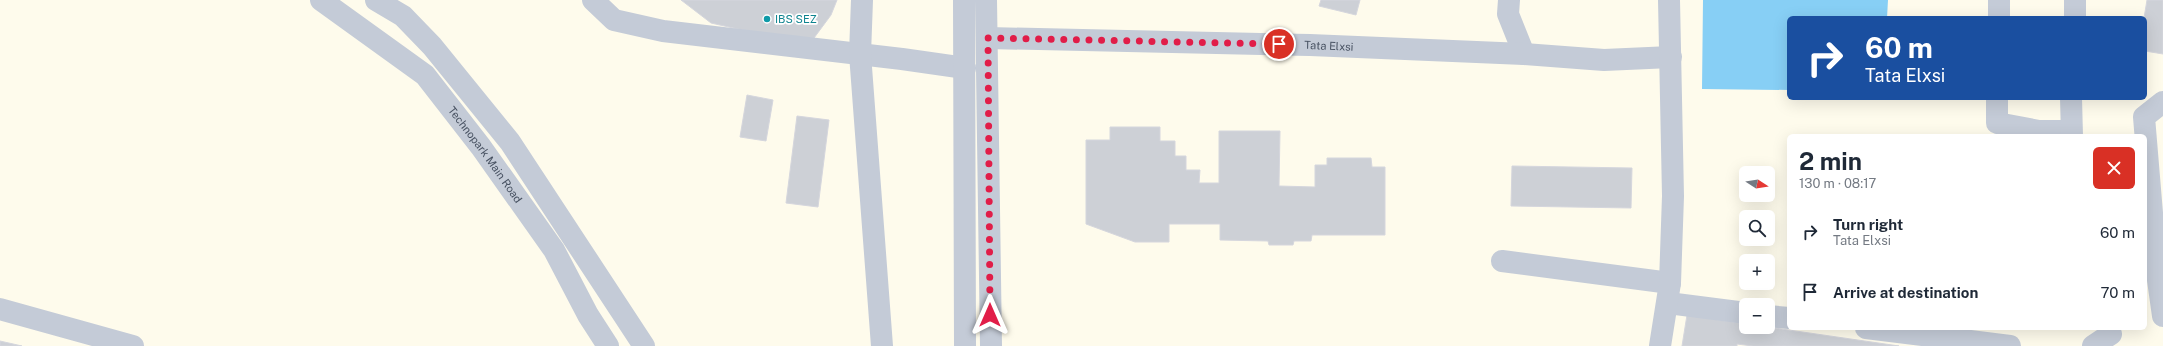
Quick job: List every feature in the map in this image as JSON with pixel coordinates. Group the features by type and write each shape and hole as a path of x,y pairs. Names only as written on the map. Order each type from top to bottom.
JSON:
{"street":[{"name":"Technopark Main Road","path":"321,0 425,75 481,147 554,250 588,315 608,346"},
{"path":"376,0 403,16 432,46 510,142 644,346"},
{"path":"593,0 614,20 664,31 964,68"},
{"path":"862,0 860,54 882,346"},
{"path":"964,0 965,346"},
{"path":"986,0 988,38 991,346"},
{"path":"1510,0 1508,14 1524,54"},
{"path":"1660,346 1669,293 1673,196 1669,0"},
{"path":"1998,16 1999,0"},
{"path":"2075,0 2075,16"},
{"name":"Tata Elxsi","path":"988,38 1310,45 1524,54 1604,60 1671,57"},
{"path":"1997,100 1997,123 2039,131 2071,134 2070,100"},
{"path":"2145,134 2144,117 2163,102"},
{"path":"2147,153 2157,273 2163,316"},
{"path":"1502,262 1669,293 1739,311"},
{"path":"0,309 133,346"},
{"path":"1775,317 1787,318"},
{"path":"1882,330 2010,346"},
{"path":"2093,346 2112,336"}],"shaded area":[{"path":"0,0 2163,0 2163,346 0,346"}],"water":[{"path":"1703,0 1888,0 1887,16 1787,16 1787,90 1702,89"}],"building":[{"name":"IBS SEZ","path":"681,0 837,0 831,15 814,38 773,37 711,23"},
{"path":"1321,0 1360,0 1356,15 1319,6"},
{"path":"2147,0 2163,0 2163,54 2147,51 2147,16 2144,16"},
{"path":"747,95 773,100 766,141 740,137"},
{"path":"797,116 829,120 818,207 786,203"},
{"path":"1110,127 1160,127 1160,141 1175,141 1175,156 1186,156 1186,170 1200,170 1199,183 1219,183 1219,131 1280,131 1279,186 1315,187 1315,165 1327,165 1327,158 1371,158 1372,167 1385,167 1385,235 1312,235 1311,241 1294,241 1293,245 1269,245 1268,241 1220,240 1220,224 1169,224 1169,242 1135,242 1086,224 1086,140 1110,140"},
{"path":"1512,166 1632,168 1631,208 1511,206"},
{"path":"1687,315 1739,323 1739,334 1775,334 1775,328 1899,346 1753,346 1737,344 1737,346 1682,346"},
{"path":"0,341 22,346 0,346"}],"place":[{"name":"IBS SEZ","path":"767,19"}],"route":[{"path":"990,315 988,38 1279,44"}]}
